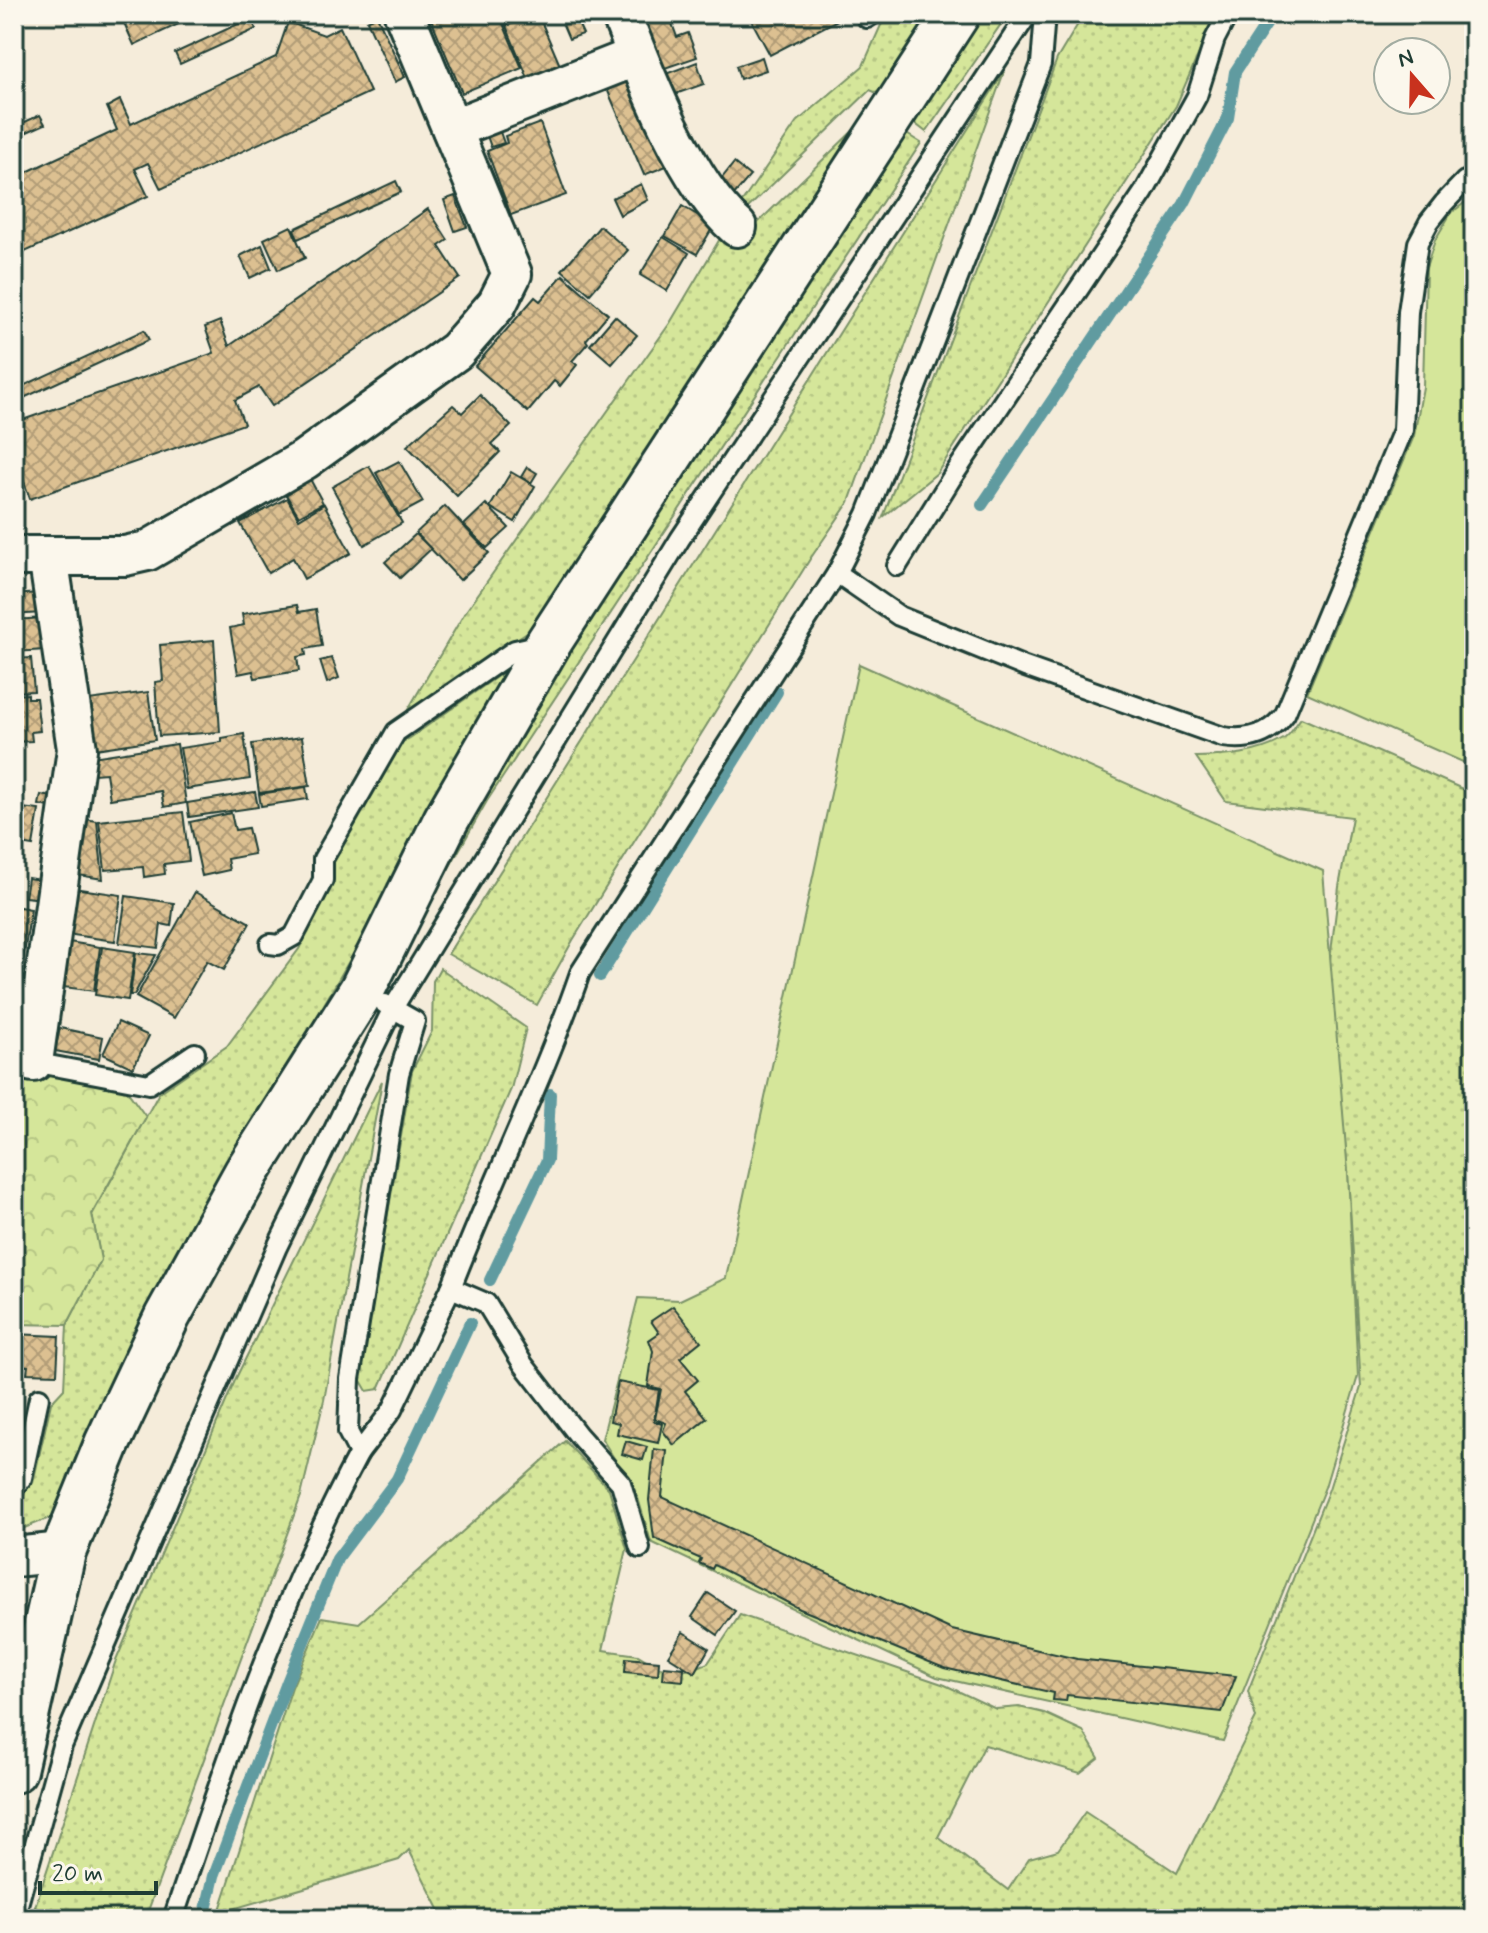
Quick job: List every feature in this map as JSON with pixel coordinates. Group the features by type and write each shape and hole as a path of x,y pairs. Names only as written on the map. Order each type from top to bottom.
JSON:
{"street":[{"path":"23,1060 77,749 31,556 125,556 147,551 304,460 456,351 497,304 512,274 404,14"},
{"path":"621,14 637,56 693,171 723,215 737,227"},
{"path":"14,1770 63,1552 107,1444 167,1317 247,1172 378,999 446,820 549,642 957,14"},
{"path":"452,129 637,56"},
{"path":"14,1557 63,1552"}],"lane":[{"path":"14,1919 62,1746 277,1247 378,999 1028,14"},
{"path":"173,1919 237,1728 325,1516 359,1453 392,1410 451,1288 561,1027 580,973 837,573 867,514 1041,64 1045,14"},
{"path":"897,566 942,492 1144,192 1197,96 1215,39 1228,14"},
{"path":"837,573 899,616 1025,667 1223,737 1238,739 1270,730 1285,714 1403,430 1408,312 1418,243 1444,203 1465,181 1474,179"},
{"path":"270,944 278,945 294,936 323,880 323,859 396,732 515,650 549,642"},
{"path":"359,1453 348,1432 350,1379 399,1074 415,1021 378,999"},
{"path":"23,1060 149,1084 195,1053"},
{"path":"451,1288 486,1303 523,1364 578,1435 621,1483 640,1548"},
{"path":"14,1488 22,1478 39,1398"}],"green space":[{"path":"893,14 936,14 882,95 870,90 746,210 736,211 797,122 863,66 881,25"},
{"path":"983,14 1008,14 926,132 913,122"},
{"path":"1084,14 1216,14 1176,106 937,473 883,517 1057,59"},
{"path":"1004,72 849,502 810,559 573,940 537,1005 448,954"},
{"path":"861,123 542,622 406,713 464,614 670,323 724,232 741,239"},
{"path":"905,133 921,143 487,801 416,926 479,797 607,590"},
{"path":"1474,196 1474,767 1307,693 1414,436 1423,387 1426,268 1435,240 1451,213"},
{"path":"859,664 1323,871 1348,1173 1358,1376 1325,1487 1223,1741 937,1677 651,1542 637,1495 602,1439 638,1298 680,1300 726,1278"},
{"path":"512,666 360,942 243,1145 60,1514 14,1532 14,1500 33,1483 51,1403 64,1389 67,1325 101,1260 92,1215 159,1093 227,1046 299,949 331,885 330,862 393,747"},
{"path":"1301,718 1474,794 1474,1919 444,1919 409,1850 399,1860 219,1913 292,1687 322,1617 359,1623 565,1441 609,1489 627,1549 603,1650 638,1655 658,1667 690,1670 708,1663 740,1615 945,1685 996,1709 1019,1707 1044,1713 1083,1731 1099,1758 1080,1773 985,1745 938,1837 1008,1890 1029,1858 1058,1850 1085,1812 1177,1873 1256,1718 1248,1691 1329,1489 1361,1387 1348,1173 1329,968 1352,817 1226,801 1196,757 1230,755 1275,744 1287,736"},
{"path":"440,968 526,1028 511,1089 379,1389 367,1391 360,1379 412,1071 432,1031 433,981"},
{"path":"14,1068 125,1088 146,1117 92,1214 101,1260 67,1325 14,1324"},
{"path":"382,1081 324,1400 301,1496 145,1919 31,1919 115,1663 236,1378"}],"building":[{"path":"120,14 197,14 198,15 134,45"},
{"path":"429,14 499,14 522,68 462,93"},
{"path":"500,14 530,14 505,25"},
{"path":"538,14 562,70 530,83 506,26"},
{"path":"639,14 681,14 670,18 677,37 688,33 697,57 659,70"},
{"path":"748,14 849,14 770,55"},
{"path":"377,16 405,77 395,82 367,21"},
{"path":"251,18 256,29 180,64 175,53"},
{"path":"576,19 583,34 569,39 563,25"},
{"path":"288,22 324,35 340,27 370,92 161,189 148,163 135,169 148,196 14,257 14,178 117,130 107,107 120,100 131,124 276,57"},
{"path":"762,57 766,70 740,79 736,66"},
{"path":"697,62 704,84 670,96 663,75"},
{"path":"632,78 669,165 644,175 607,89"},
{"path":"40,115 45,124 14,138 14,127"},
{"path":"540,123 566,195 511,215 487,151 507,143 505,136"},
{"path":"500,132 504,143 491,147 487,136"},
{"path":"734,163 750,176 733,196 718,183"},
{"path":"396,181 401,192 298,239 294,229"},
{"path":"641,184 648,200 620,215 612,198"},
{"path":"455,196 467,227 455,231 444,200"},
{"path":"682,206 714,225 697,254 665,236"},
{"path":"428,209 448,240 439,246 460,278 272,406 259,387 235,400 244,424 30,499 19,467 14,469 14,423 214,353 205,327 220,321 229,346"},
{"path":"291,226 305,258 278,270 264,239"},
{"path":"600,226 628,250 590,294 562,270"},
{"path":"663,237 689,253 667,291 640,275"},
{"path":"262,245 271,268 250,278 240,256"},
{"path":"563,275 608,314 572,361 577,365 560,386 554,381 528,412 475,366 535,297 540,301"},
{"path":"615,316 637,335 612,364 590,345"},
{"path":"144,330 149,340 15,402 14,390"},
{"path":"480,395 511,426 492,444 500,452 457,496 407,446 453,405 462,413"},
{"path":"399,461 423,502 399,515 376,473"},
{"path":"369,466 402,523 364,545 332,487"},
{"path":"527,467 537,473 531,483 521,477"},
{"path":"511,472 535,486 515,522 490,507"},
{"path":"310,479 323,503 299,516 285,493"},
{"path":"287,498 299,519 324,504 351,553 304,579 293,558 268,573 240,523"},
{"path":"486,504 509,528 487,548 464,525"},
{"path":"445,506 489,553 460,580 416,533"},
{"path":"416,534 431,549 400,578 385,562"},
{"path":"38,593 40,613 14,615 14,595"},
{"path":"297,605 299,612 316,609 322,646 305,649 306,655 297,657 299,671 255,678 253,671 238,674 230,628 244,625 242,614"},
{"path":"43,618 46,650 14,652 14,620"},
{"path":"214,640 220,732 159,736 155,682 163,681 160,645"},
{"path":"31,658 34,691 14,692 14,659"},
{"path":"332,658 339,678 327,683 320,661"},
{"path":"148,692 155,740 95,749 88,700"},
{"path":"28,694 28,698 36,698 40,731 31,732 32,741 14,742 14,695"},
{"path":"244,734 250,779 187,789 180,748 222,742 222,738"},
{"path":"302,737 310,786 259,793 252,744"},
{"path":"177,744 186,803 164,807 161,791 110,799 106,773 94,774 92,757"},
{"path":"306,787 308,799 261,806 259,794"},
{"path":"255,792 258,807 189,817 187,803"},
{"path":"41,795 58,798 55,808 39,805"},
{"path":"14,807 39,810 33,846 14,843"},
{"path":"183,812 189,861 164,864 165,874 144,877 143,867 105,870 99,821"},
{"path":"231,813 235,830 248,828 254,854 227,859 229,870 202,876 190,822"},
{"path":"80,818 97,821 103,879 72,874"},
{"path":"28,878 46,881 43,899 25,897"},
{"path":"73,888 121,895 115,941 66,934"},
{"path":"195,892 250,923 224,970 207,961 174,1018 136,997"},
{"path":"126,896 174,903 171,926 161,924 158,948 119,943"},
{"path":"14,906 31,909 20,979 14,978"},
{"path":"69,942 100,947 94,991 63,987"},
{"path":"102,947 135,952 128,1000 95,995"},
{"path":"136,953 156,955 134,995 130,995"},
{"path":"118,1022 149,1036 133,1068 103,1054"},
{"path":"60,1028 103,1037 99,1059 55,1051"},
{"path":"673,1306 701,1341 680,1358 698,1380 685,1391 707,1418 674,1445 663,1431 666,1423 655,1419 661,1389 648,1386 653,1351 649,1340 659,1333 651,1321"},
{"path":"14,1334 59,1336 57,1374 27,1373 28,1366 14,1365"},
{"path":"618,1382 659,1390 654,1421 662,1424 658,1443 617,1434 619,1423 610,1421"},
{"path":"626,1441 647,1447 643,1460 622,1454"},
{"path":"654,1449 667,1451 662,1497 952,1630 1077,1659 1236,1676 1222,1712 1067,1695 1066,1701 1053,1700 1054,1693 944,1668 800,1609 714,1565 712,1569 699,1563 701,1559 654,1538 649,1500"},
{"path":"708,1593 735,1611 718,1635 692,1617"},
{"path":"683,1632 709,1648 695,1673 668,1656"},
{"path":"626,1658 659,1661 658,1675 625,1672"},
{"path":"664,1666 684,1668 683,1681 663,1679"}],"waterway":[{"path":"982,505 1184,204 1228,118 1235,72 1273,14"},
{"path":"600,976 777,692"},
{"path":"490,1280 547,1160 550,1094"},
{"path":"204,1918 214,1876 337,1559 397,1479 470,1323"}]}
